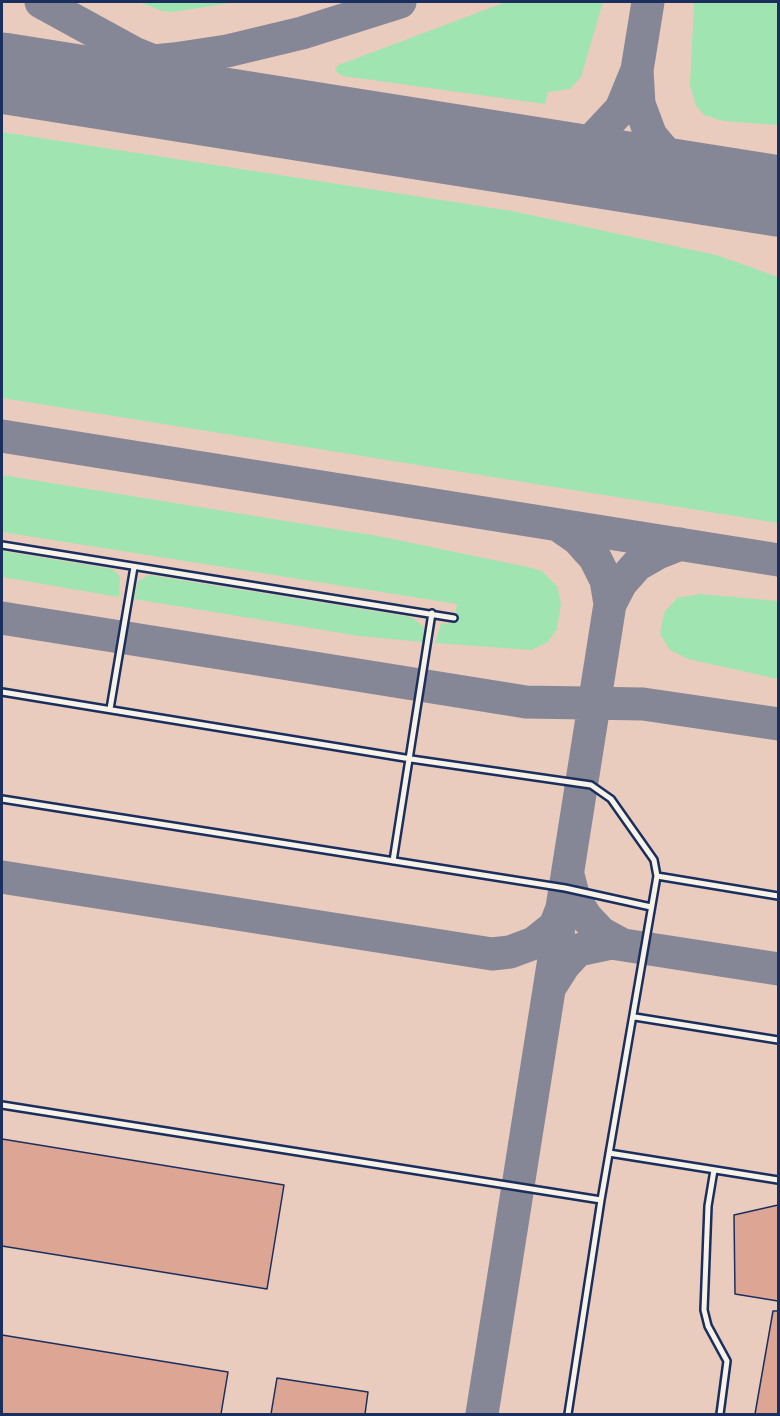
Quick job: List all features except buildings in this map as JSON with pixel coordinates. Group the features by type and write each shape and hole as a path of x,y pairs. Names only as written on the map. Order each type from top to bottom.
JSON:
{"lane":[{"path":"2,545 454,618"},
{"path":"110,709 134,567"},
{"path":"393,861 411,759 432,614"},
{"path":"2,692 599,788 611,799 654,860 657,876 635,1017 601,1200 568,1414"},
{"path":"2,799 565,888 651,907"},
{"path":"657,876 778,896"},
{"path":"635,1017 778,1040"},
{"path":"2,1105 601,1200"},
{"path":"609,1153 778,1180"},
{"path":"714,1170 708,1206 704,1310 708,1326 727,1361 720,1414"}],"shaded area":[{"path":"2,2 778,2 778,1414 2,1414"}],"green space":[{"path":"139,2 237,2 173,12 162,11"},
{"path":"506,2 603,2 581,77 570,89 548,92 545,104 343,76 335,71 338,65"},
{"path":"694,2 778,2 778,125 723,121 704,115 696,106 690,85"},
{"path":"2,132 512,211 716,255 778,277 778,523 2,398"},
{"path":"2,475 378,536 532,568 542,571 557,586 561,604 557,629 548,642 531,650 435,643 441,624 454,623 457,604 2,532"},
{"path":"2,551 112,569 120,576 119,597 2,577"},
{"path":"149,575 411,617 424,627 423,642 359,636 134,599 138,581"},
{"path":"700,594 778,601 778,679 688,659 670,650 660,634 664,613 677,598"}],"taxiway":[{"path":"41,2 134,53 244,97 381,133"},
{"path":"2,66 100,66 227,51 302,33 400,2"},
{"path":"543,157 563,153 592,140 621,109 637,70 648,2"},
{"path":"637,70 639,104 651,136 673,162 699,179"},
{"path":"532,157 651,182 778,219"},
{"path":"671,174 778,175"},
{"path":"2,436 778,560"},
{"path":"558,525 578,539 595,558 606,580 610,604"},
{"path":"482,1414 610,604 621,583 637,565 681,544"},
{"path":"2,618 526,702 643,704 778,724"},
{"path":"568,875 574,898 586,917 601,933 621,944"},
{"path":"2,877 492,954 510,952 534,943 555,926 561,911"},
{"path":"552,984 564,965 578,950 611,943 778,969"}],"runway":[{"path":"2,73 778,196"}]}
